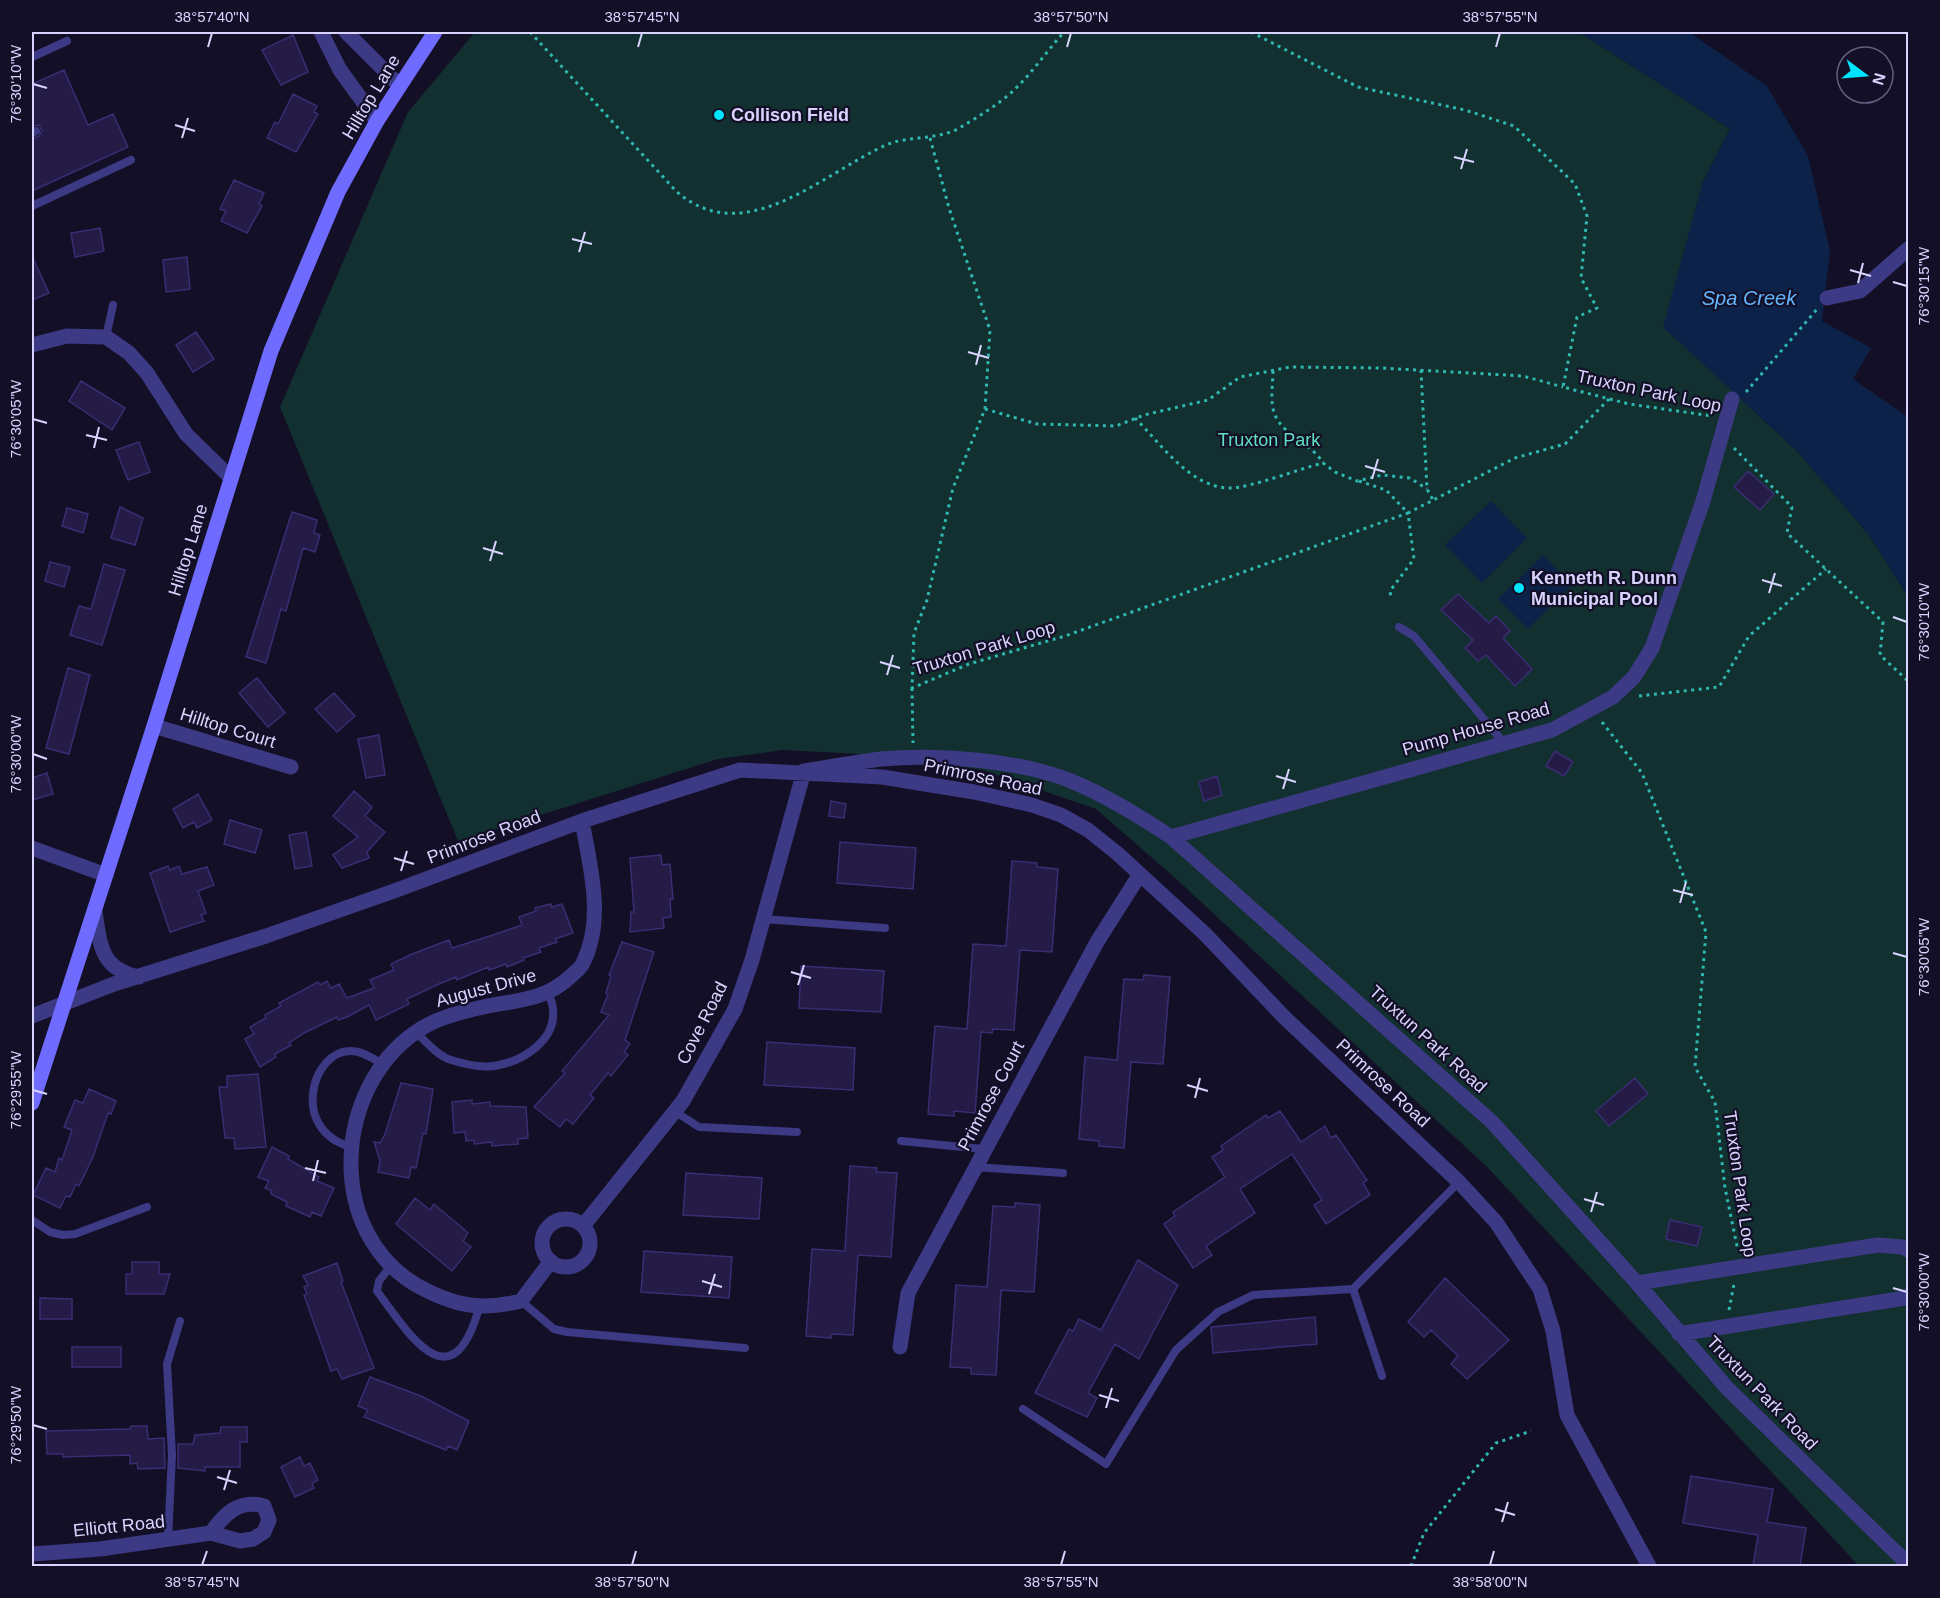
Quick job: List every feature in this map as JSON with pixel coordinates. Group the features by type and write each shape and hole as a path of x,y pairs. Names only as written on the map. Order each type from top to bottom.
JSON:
{"street":[{"path":"321,32 340,70 377,121"},
{"path":"346,32 399,85"},
{"name":"Hilltop Lane","path":"32,1103 66,1004 271,351 304,266 338,192 377,121 435,32"},
{"path":"1827,298 1860,291 1908,249"},
{"path":"32,345 67,336 106,337 129,352 147,373 186,434 231,478"},
{"name":"Pump House Road","path":"1171,837 1552,730 1613,697 1635,677 1652,648 1703,501 1732,399"},
{"name":"Hilltop Court","path":"154,726 291,767"},
{"name":"Truxtun Park Road","path":"804,771 882,759 954,759 1020,767 1069,780 1119,803 1171,837 1492,1122 1637,1283 1726,1388 1908,1564"},
{"name":"Primrose Road","path":"32,1016 139,976 384,895 582,821 740,770 804,771 882,777 974,792 1032,805 1061,815 1088,830 1140,874 1205,934 1284,1017 1459,1182 1496,1222 1540,1289 1553,1331 1567,1415 1648,1566"},
{"name":"Cove Road","path":"583,1226 674,1111 714,1049 735,1009 763,919 804,771"},
{"name":"August Drive","path":"521,1301 479,1308 440,1298 390,1267 373,1243 359,1212 352,1181 351,1147 362,1101 381,1063 416,1032 444,1018 480,1007 528,1000 548,992 559,987 583,964 593,928 594,885 582,821"},
{"path":"32,848 106,875"},
{"name":"Primrose Court","path":"900,1347 908,1293 983,1149 1097,942 1140,874"},
{"path":"95,910 101,952 122,974 139,976"},
{"path":"572,1219 583,1226 590,1241 587,1256 574,1265 566,1267 550,1261 543,1247 543,1238 551,1224 572,1219"},
{"path":"1637,1283 1878,1245 1902,1247 1908,1250"},
{"path":"521,1301 550,1261"},
{"path":"1679,1334 1908,1296"},
{"name":"Elliott Road","path":"32,1554 168,1541 211,1533"}],"lane":[{"path":"32,57 67,41"},
{"path":"32,206 131,160"},
{"path":"106,337 113,305"},
{"path":"1399,627 1414,636 1504,743"},
{"path":"763,919 885,928"},
{"path":"416,1032 446,1058 471,1065 497,1066 524,1056 546,1038 552,1025 554,1010 548,992"},
{"path":"351,1147 327,1136 317,1125 312,1108 314,1087 323,1069 335,1057 350,1051 366,1054 381,1063"},
{"path":"674,1111 699,1127 797,1132"},
{"path":"901,1141 983,1149"},
{"path":"975,1167 1063,1173"},
{"path":"1023,1409 1106,1464 1176,1350 1218,1312 1253,1295 1353,1289 1459,1182"},
{"path":"32,1220 63,1235 75,1234 147,1207"},
{"path":"390,1267 379,1281 377,1291 417,1345 431,1354 450,1356 463,1350 473,1329 479,1308"},
{"path":"1353,1289 1382,1376"},
{"path":"521,1301 554,1329 567,1332 745,1348"},
{"path":"168,1541 172,1455 167,1364 180,1321"}],"path":[{"path":"530,32 692,206 725,213 762,210 808,189 888,144 930,138 959,129 1013,91 1064,32"},
{"name":"Truxton Park Loop","path":"1251,32 1358,87 1465,110 1514,126 1575,184 1587,216 1581,278 1597,308 1577,317 1563,387 1629,404 1726,418"},
{"name":"Truxton Park Loop","path":"930,138 949,208 990,330 985,409 952,488 927,600 914,633 912,688 969,664 1065,636 1408,513 1515,458 1565,444 1609,399"},
{"path":"1732,399 1749,390 1827,298"},
{"path":"985,409 1037,424 1116,426 1135,418 1208,400 1240,377 1290,368 1421,370 1523,375 1563,387"},
{"path":"1421,370 1427,489 1433,500"},
{"path":"1273,371 1272,404 1276,418 1317,452 1323,463 1335,472 1386,490 1408,513 1414,559 1390,591 1391,598"},
{"path":"1135,418 1183,467 1203,482 1230,488 1323,463"},
{"path":"1733,447 1792,507 1787,533 1883,622 1880,655 1908,681"},
{"path":"1357,481 1382,475 1410,477 1427,489"},
{"path":"1613,697 1719,687 1749,636 1826,569"},
{"path":"912,688 913,744"},
{"name":"Truxton Park Loop","path":"1591,709 1642,772 1706,932 1695,1066 1715,1102 1725,1188 1739,1258 1725,1327"},
{"path":"1411,1566 1424,1533 1496,1443 1532,1431"}],"green space":[{"name":"Truxton Park","path":"475,32 1579,32 1730,129 1703,182 1664,327 1797,451 1870,536 1908,597 1908,1566 1859,1566 1487,1167 1173,876 1096,809 983,770 859,754 783,750 718,759 458,841 280,407 408,112"}],"water":[{"name":"Spa Creek","path":"1579,32 1689,32 1767,86 1808,156 1830,251 1822,321 1871,348 1853,379 1908,417 1908,597 1870,536 1797,451 1663,327 1703,182 1730,129"},
{"path":"1491,501 1527,538 1482,583 1445,545"},
{"path":"1543,555 1572,585 1528,629 1498,599"}],"building":[{"path":"293,35 308,72 281,85 262,50"},
{"path":"64,70 88,125 113,114 128,147 32,191 32,139 39,136 42,131 39,125 32,126 32,84"},
{"path":"293,94 317,106 314,112 318,114 296,152 267,138 275,122 278,124"},
{"path":"234,180 264,193 259,204 262,206 247,233 221,221 226,211 220,209"},
{"path":"100,228 104,251 75,257 71,233"},
{"path":"32,256 49,293 32,300"},
{"path":"187,257 190,289 166,292 163,260"},
{"path":"196,332 214,359 193,372 176,345"},
{"path":"81,381 125,408 112,430 69,401"},
{"path":"139,442 150,472 128,480 116,450"},
{"path":"1748,471 1774,494 1760,510 1734,487"},
{"path":"120,507 143,518 135,545 111,538"},
{"path":"67,508 88,514 83,533 62,526"},
{"path":"292,512 317,520 314,533 320,535 315,552 303,548 286,611 281,609 266,663 246,657"},
{"path":"50,562 70,567 64,587 45,581"},
{"path":"104,564 125,570 102,645 70,635 79,606 91,609"},
{"path":"1458,594 1489,623 1496,616 1510,631 1503,638 1532,669 1515,686 1486,655 1478,661 1465,648 1473,640 1441,610"},
{"path":"68,668 90,675 69,754 46,748"},
{"path":"257,678 285,713 268,727 239,693"},
{"path":"334,693 355,716 337,732 315,709"},
{"path":"379,735 385,775 366,778 358,739"},
{"path":"1555,751 1573,762 1564,776 1546,766"},
{"path":"47,773 53,794 32,800 32,778"},
{"path":"1217,776 1222,795 1204,801 1199,782"},
{"path":"354,791 372,807 365,816 385,832 367,852 369,858 342,868 333,855 358,837 333,816"},
{"path":"198,794 212,820 197,828 194,822 183,828 173,809"},
{"path":"831,801 846,804 844,818 829,816"},
{"path":"230,820 262,830 255,853 224,844"},
{"path":"306,832 312,866 295,869 289,835"},
{"path":"840,842 916,848 913,889 837,883"},
{"path":"661,855 662,865 670,864 673,899 670,899 671,917 663,918 664,928 630,932 631,912 634,912 630,858"},
{"path":"1012,861 1037,863 1037,867 1058,869 1052,952 1020,950 1014,1030 993,1029 992,1033 981,1032 975,1113 954,1111 954,1116 928,1114 935,1026 967,1029 973,944 1006,946"},
{"path":"168,866 170,870 179,866 182,874 207,867 214,885 198,891 206,913 201,915 204,921 170,932 150,873"},
{"path":"551,904 552,907 562,904 573,933 555,939 557,942 539,948 541,952 523,958 524,960 507,967 506,964 489,970 488,967 457,980 456,977 407,999 409,1004 376,1020 369,1005 347,1017 338,1020 337,1017 304,1033 289,1043 291,1045 275,1054 276,1057 260,1067 245,1039 254,1034 250,1027 281,1006 279,1003 318,982 320,985 327,981 331,988 339,984 347,998 374,988 370,980 394,970 391,964 412,954 449,940 452,948 522,925 519,917 536,911 535,908"},
{"path":"622,942 654,952 625,1040 630,1044 624,1052 628,1055 611,1076 608,1073 590,1095 594,1098 573,1124 566,1119 560,1127 534,1107 565,1073 562,1071 609,1015 601,1012 608,994 606,993 611,976 609,975"},
{"path":"801,966 884,971 881,1012 799,1008"},
{"path":"1144,975 1170,977 1163,1064 1131,1062 1124,1148 1099,1146 1099,1141 1079,1139 1085,1057 1117,1060 1124,979 1143,980"},
{"path":"767,1042 855,1048 853,1090 764,1085"},
{"path":"258,1074 266,1147 235,1149 234,1138 225,1138 219,1087 227,1087 227,1076"},
{"path":"1635,1078 1648,1094 1609,1126 1596,1111"},
{"path":"401,1083 433,1089 426,1134 423,1133 416,1168 411,1167 409,1178 378,1172 380,1161 374,1142 380,1143 385,1134"},
{"path":"89,1089 116,1101 111,1114 108,1113 93,1157 79,1186 76,1184 70,1197 66,1196 60,1208 33,1195 46,1168 55,1172 59,1158 62,1160 72,1130 64,1127 75,1100 83,1103"},
{"path":"472,1100 472,1104 490,1102 490,1106 526,1107 528,1138 518,1139 518,1144 492,1146 492,1142 474,1144 474,1140 466,1141 465,1132 454,1133 452,1102"},
{"path":"1280,1111 1301,1142 1325,1126 1331,1138 1336,1135 1367,1180 1363,1183 1370,1195 1326,1224 1314,1205 1322,1200 1292,1154 1240,1189 1255,1213 1206,1246 1212,1255 1193,1268 1164,1224 1175,1216 1173,1212 1225,1177 1212,1157 1223,1150 1221,1146 1266,1115 1268,1118"},
{"path":"272,1147 319,1177 317,1181 334,1188 321,1216 312,1212 310,1217 286,1206 287,1202 271,1194 272,1191 265,1188 269,1181 258,1177"},
{"path":"850,1166 877,1168 876,1172 897,1173 891,1257 858,1255 853,1335 832,1334 831,1338 806,1336 812,1249 845,1251"},
{"path":"686,1173 762,1178 759,1219 683,1215"},
{"path":"415,1198 430,1210 434,1204 468,1233 463,1241 471,1247 452,1271 396,1224"},
{"path":"1015,1203 1040,1205 1034,1292 1001,1290 996,1375 971,1374 971,1368 950,1367 956,1285 987,1287 993,1206 1015,1207"},
{"path":"1670,1220 1702,1227 1697,1246 1666,1239"},
{"path":"644,1251 732,1257 729,1298 641,1292"},
{"path":"1138,1260 1178,1285 1139,1359 1115,1344 1088,1393 1097,1398 1087,1417 1035,1393 1069,1329 1073,1331 1079,1319 1101,1330"},
{"path":"132,1262 159,1262 159,1274 170,1274 164,1294 126,1294 126,1274 132,1274"},
{"path":"337,1263 343,1281 341,1282 374,1368 342,1379 337,1369 331,1371 304,1295 307,1294 304,1287 308,1285 303,1276"},
{"path":"1445,1278 1509,1340 1467,1379 1451,1364 1458,1356 1431,1330 1424,1337 1408,1322"},
{"path":"40,1298 72,1299 72,1319 40,1319"},
{"path":"1315,1317 1317,1344 1213,1353 1211,1327"},
{"path":"72,1347 121,1347 121,1367 72,1367"},
{"path":"370,1377 421,1396 469,1421 457,1450 448,1446 446,1450 364,1417 368,1410 358,1406"},
{"path":"131,1426 147,1426 148,1439 164,1438 165,1468 138,1469 137,1463 130,1464 130,1455 63,1457 63,1454 47,1454 46,1431 130,1429"},
{"path":"221,1427 247,1427 247,1442 240,1442 240,1467 205,1467 205,1471 178,1468 178,1444 193,1444 195,1435 220,1433"},
{"path":"300,1457 304,1466 310,1463 318,1480 312,1483 314,1488 295,1497 281,1467"},
{"path":"1691,1476 1773,1489 1767,1522 1806,1528 1800,1566 1753,1566 1758,1535 1683,1523"}],"place":[{"name":"Collison Field","path":"719,115"},
{"name":"Kenneth R. Dunn Municipal Pool","path":"1519,588"}]}
